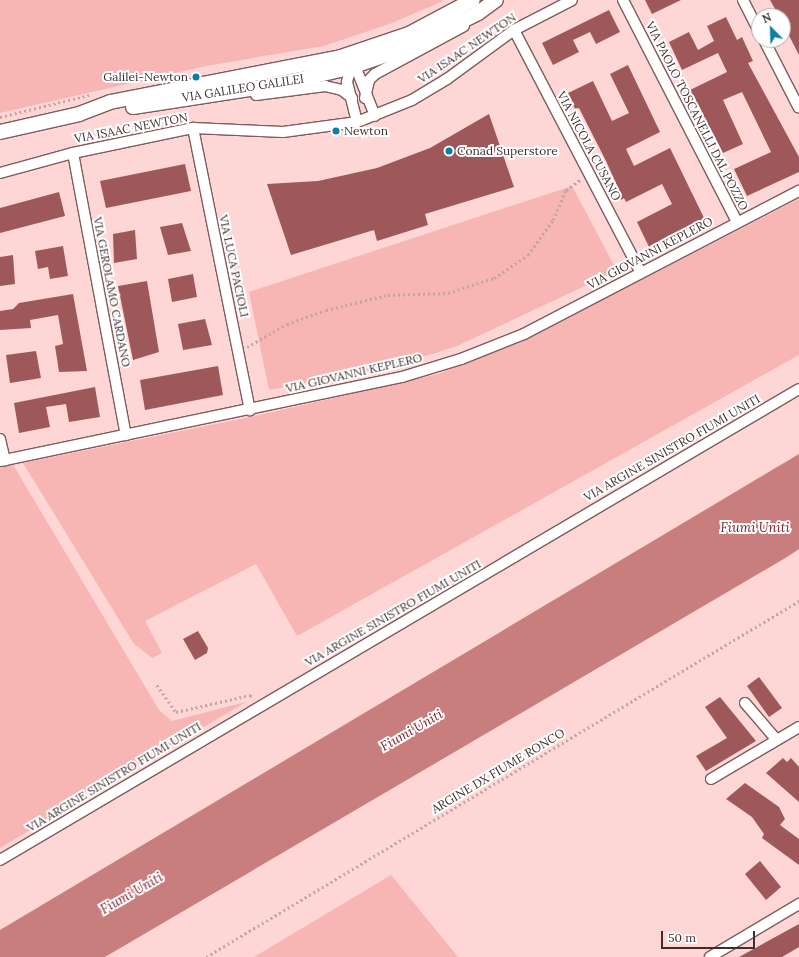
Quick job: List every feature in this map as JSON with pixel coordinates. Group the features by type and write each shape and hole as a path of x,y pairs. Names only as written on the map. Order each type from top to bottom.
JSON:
{"main road":[{"name":"VIA GALILEO GALILEI","path":"0,132 94,109 110,102 341,58 409,34 496,0"},
{"name":"VIA GALILEO GALILEI","path":"94,109 108,112 188,97 276,85 349,68 417,44 476,7"}],"street":[{"name":"VIA ISAAC NEWTON","path":"0,173 73,153 193,128 283,132 357,122 375,116 447,79 514,30 572,0"},
{"name":"VIA PAOLO TOSCANELLI DAL POZZO","path":"623,0 737,222"},
{"path":"743,0 751,16"},
{"path":"365,98 370,80 375,74 452,34 476,7"},
{"name":"VIA NICOLA CUSANO","path":"514,30 641,273"},
{"path":"357,122 347,82 349,68 359,57 401,42 409,34"},
{"path":"768,48 799,108"},
{"path":"277,71 290,74 341,65 349,68 358,73 365,98 375,116"},
{"path":"188,97 214,100 325,86 342,90 352,98"},
{"name":"VIA LUCA PACIOLI","path":"193,128 250,410"},
{"name":"VIA GEROLAMO CARDANO","path":"73,153 126,435"},
{"name":"VIA GIOVANNI KEPLERO","path":"2,460 250,410 402,377 461,359 524,334 799,191"},
{"name":"VIA ARGINE SINISTRO FIUMI UNITI","path":"0,860 799,389"},
{"path":"0,439 2,460"},
{"path":"745,703 776,739"},
{"path":"711,779 776,739 799,727"},
{"path":"710,957 799,904"}],"path":[{"path":"238,353 287,324 326,310 388,296 448,293 494,278 528,255 553,220 566,190 589,173"},
{"name":"ARGINE DX FIUME RONCO","path":"206,957 799,601"},
{"path":"157,685 176,712 250,695 263,704"}],"shaded area":[{"path":"0,0 443,1 392,23 324,46 206,66 0,113"},
{"path":"572,186 617,271 457,346 392,367 269,390 249,292"},
{"path":"799,199 799,355 297,636 256,564 145,621 162,653 152,658 134,644 23,463 255,416 438,374 521,342"},
{"path":"12,463 159,710 172,721 246,702 0,848 0,465"},
{"path":"391,875 458,957 254,957"}],"water":[{"name":"Fiumi Uniti","path":"799,454 799,549 787,557 105,957 0,957 0,930"}],"building":[{"path":"645,0 681,0 652,14"},
{"path":"770,0 799,0 799,55 791,40 791,8 774,8"},
{"path":"609,10 620,32 596,44 590,32 573,40 579,52 553,65 542,43"},
{"path":"726,17 737,40 742,37 753,61 748,63 799,157 799,172 747,196 734,169 771,152 742,92 723,100 743,144 723,153 690,90 727,72 718,53 682,70 669,42 689,32 698,50 714,41 707,26"},
{"path":"628,65 660,132 626,149 634,166 670,148 706,222 649,247 637,222 672,204 662,184 626,202 624,198 621,200 615,189 618,188 606,161 579,108 575,109 568,93 593,81 612,121 629,113 610,74"},
{"path":"489,114 514,187 425,214 428,225 377,241 374,230 291,255 267,184 318,181 377,168 430,148"},
{"path":"185,164 191,191 106,208 100,181"},
{"path":"59,192 65,216 0,233 0,208"},
{"path":"182,223 191,251 168,255 160,227"},
{"path":"135,230 137,259 114,263 113,234"},
{"path":"63,246 68,276 50,279 48,267 38,269 35,251"},
{"path":"13,255 15,284 0,286 0,257"},
{"path":"193,274 197,297 172,302 168,279"},
{"path":"147,281 159,352 133,360 118,286"},
{"path":"73,294 87,371 59,372 55,346 63,344 58,315 30,320 31,328 0,330 0,311 13,309 19,303"},
{"path":"205,319 212,345 183,350 178,324"},
{"path":"36,351 41,378 10,383 6,355"},
{"path":"218,366 223,395 145,410 140,380"},
{"path":"95,387 100,417 69,422 66,404 46,407 50,427 19,433 14,403"},
{"path":"198,631 208,648 207,653 195,660 183,639"},
{"path":"759,677 782,708 769,717 747,686"},
{"path":"720,697 756,741 706,771 696,756 727,738 705,707"},
{"path":"783,758 787,762 791,758 799,767 799,802 766,773"},
{"path":"745,783 779,807 785,819 780,825 799,839 799,865 762,838 764,834 752,817 726,799"},
{"path":"760,861 781,887 766,900 745,874"},
{"path":"799,924 799,947 782,957 739,957"}],"place":[{"name":"Galilei-Newton","path":"196,77"},
{"name":"Newton","path":"336,131"},
{"name":"Conad Superstore","path":"449,151"}]}
